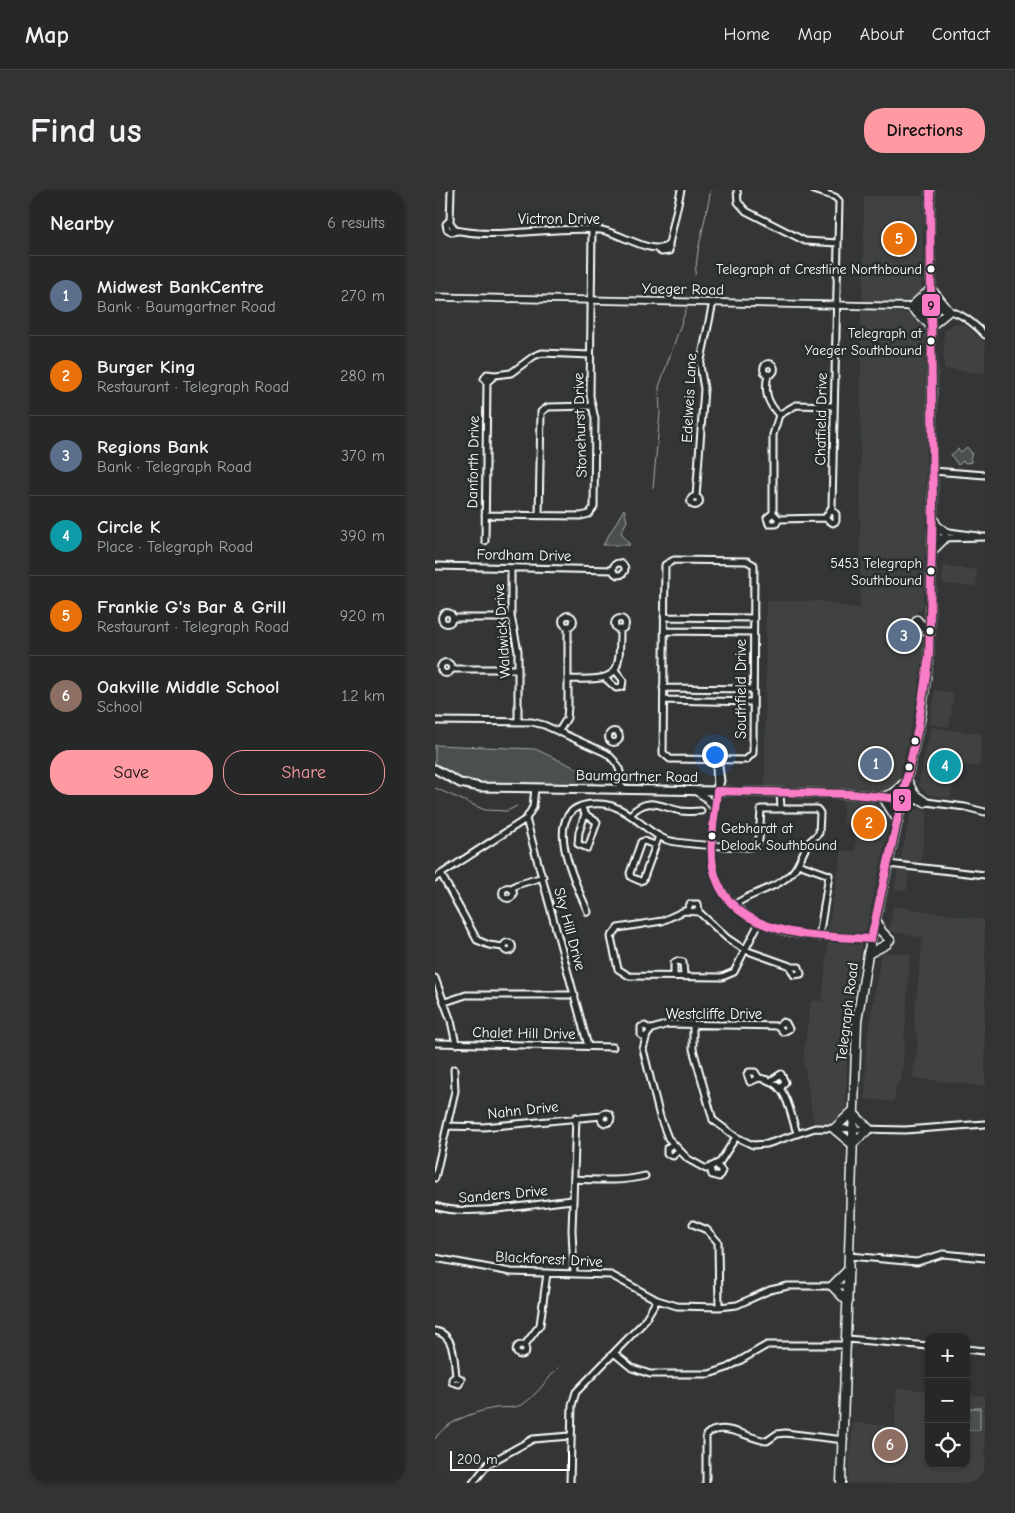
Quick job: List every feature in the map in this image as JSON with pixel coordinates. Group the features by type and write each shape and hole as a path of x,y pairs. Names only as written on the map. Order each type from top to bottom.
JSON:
{"main road":[{"name":"Telegraph Road","path":"841,1483 844,1440 852,1129 857,1021 871,939 925,692 930,635 933,471 930,190"},
{"path":"931,289 949,311 931,326 911,307 931,289"},
{"path":"932,551 945,535 936,525 933,517"},
{"path":"917,620 930,635"},
{"name":"Baumgartner Road","path":"435,769 467,785 621,790 717,790 903,799"},
{"path":"898,821 883,797 894,793 907,780 914,794 925,802"},
{"path":"868,954 889,942 876,920"},
{"path":"853,1112 869,1129 852,1144 834,1129 853,1112"},
{"path":"848,1302 832,1286 849,1269"}],"street":[{"name":"Victron Drive","path":"451,190 450,220 452,228 457,230 496,232 592,230 612,232 657,249 665,248 669,242"},
{"path":"657,249 661,252 669,251 669,242 681,190"},
{"path":"737,190 738,202 746,212 805,241 837,243"},
{"name":"Chatfield Drive","path":"779,519 828,514 837,305 839,201 835,197 814,190"},
{"name":"Stonehurst Drive","path":"485,515 585,516 594,507 595,419 592,406 590,355 592,230"},
{"name":"Yaeger Road","path":"435,297 931,308"},
{"name":"Edelweis Lane","path":"696,497 703,389 700,365 713,302"},
{"path":"931,308 949,311 969,318 985,335"},
{"name":"Danforth Drive","path":"485,541 487,383 490,378 511,373 534,356 542,354 590,355"},
{"path":"768,374 765,392 768,402 779,416"},
{"path":"773,513 768,516 769,524 776,524 779,519 773,513 773,435 779,416 796,405 833,406"},
{"path":"539,516 541,412 549,407 592,406"},
{"path":"933,471 985,475"},
{"path":"933,535 984,537"},
{"name":"Southfield Drive","path":"747,561 753,563 752,755 746,760 670,759 664,756 664,617 665,565 668,562 747,561"},
{"name":"Fordham Drive","path":"435,566 613,570"},
{"name":"Waldwick Drive","path":"511,568 511,616 516,636 518,722"},
{"path":"453,618 497,618 511,616"},
{"path":"664,617 754,618"},
{"path":"559,731 567,718 568,626"},
{"path":"568,679 605,678 615,670 619,663 620,629"},
{"path":"664,630 753,632"},
{"path":"452,669 517,669"},
{"path":"605,678 616,688 622,687 623,680 615,670"},
{"path":"663,688 753,689"},
{"path":"664,700 753,702"},
{"path":"435,721 518,722 544,725 606,753 619,767 621,790"},
{"path":"606,753 612,742"},
{"path":"718,759 721,781 717,790 712,845 715,874 724,893 734,905 759,923 790,934 871,939"},
{"path":"435,878 526,819 533,807 535,788"},
{"path":"693,790 706,798 715,810"},
{"path":"780,793 781,808"},
{"path":"903,799 965,807 985,812"},
{"path":"630,815 637,807 650,803 681,811 701,811"},
{"path":"588,912 563,840 563,826 566,818 581,806 595,804 614,806 659,836 673,841 712,845 755,846 759,840 761,810 781,808 817,809 820,811 819,833 808,843 798,864 787,878 745,897 734,905"},
{"path":"581,806 585,814 597,822 588,848 578,844 579,832 585,814"},
{"name":"Sky Hill Drive","path":"526,819 588,1046"},
{"path":"655,845 644,841 641,842 630,873 631,877 641,881 659,836"},
{"path":"798,864 829,875 819,937"},
{"path":"888,864 985,875"},
{"path":"441,874 477,940 489,945 503,946"},
{"path":"511,889 516,885 543,877"},
{"path":"759,923 745,950 730,975 722,977 629,976 622,974 614,960 611,938 615,930 623,926 650,924 687,910 699,912 727,938 745,950 793,967"},
{"path":"674,976 674,963 677,961 683,962 684,976"},
{"path":"435,978 445,1002 456,1044"},
{"path":"445,1002 467,995 575,995"},
{"name":"Westcliffe Drive","path":"651,1030 641,1026 641,1035 645,1038 651,1030 669,1024 778,1026"},
{"path":"693,1024 693,1049 709,1112 719,1126 753,1145 760,1145 815,1128 905,1130 985,1124"},
{"path":"645,1038 643,1049 663,1126 678,1151 703,1168 710,1168 717,1165 736,1137"},
{"name":"Chalet Hill Drive","path":"435,1044 613,1047"},
{"path":"435,1178 437,1160 455,1091 453,1069"},
{"path":"772,1080 781,1074 785,1082 781,1088"},
{"path":"759,1078 772,1080 781,1088 797,1133"},
{"name":"Nahn Drive","path":"447,1126 483,1127 602,1116"},
{"path":"574,1273 571,1230 576,1117"},
{"path":"673,1144 667,1148 667,1154 673,1156 678,1151"},
{"path":"710,1168 712,1175 719,1177 722,1171 717,1165"},
{"path":"574,1179 611,1181 645,1176"},
{"name":"Sanders Drive","path":"435,1206 450,1211 467,1211 573,1200"},
{"path":"693,1224 707,1230 718,1242 719,1307"},
{"path":"849,1256 917,1262 943,1254 985,1258"},
{"name":"Blackforest Drive","path":"435,1258 498,1270 611,1275 657,1300 677,1306 719,1307 737,1305 779,1287 848,1286"},
{"path":"524,1346 540,1325 547,1273"},
{"path":"570,1483 572,1405 575,1392 643,1323 657,1300"},
{"path":"435,1331 448,1338 452,1346 456,1376"},
{"path":"614,1354 632,1368 651,1374 709,1374 727,1368 767,1345 847,1342 925,1346"},
{"path":"970,1349 985,1351"},
{"path":"707,1483 706,1435 710,1431 734,1430 757,1440 767,1441 777,1434 785,1433 844,1440"},
{"path":"473,1483 488,1464 533,1439 571,1436"}],"shaded area":[{"path":"864,196 923,196 922,295 913,301 863,304"},
{"path":"861,308 914,314 925,321 926,521 923,607 922,610 917,611 917,623 925,639 917,701 897,788 885,793 765,787 766,601 821,601 860,609"},
{"path":"952,323 965,325 985,343 985,373 944,369 944,331"},
{"path":"967,447 972,453 970,459 972,462 965,463 963,461 958,465 951,455 958,449 961,452"},
{"path":"624,509 627,521 621,532 630,545 603,545"},
{"path":"943,566 977,570 976,587 943,584"},
{"path":"935,690 954,693 949,727 930,724"},
{"path":"931,727 982,734 979,767 958,765 950,798 928,794 918,785"},
{"path":"435,745 535,749 587,773 595,785 474,783 456,777 435,764"},
{"path":"843,798 858,798 881,804 886,807 891,816 866,930 859,934 827,934 842,851 855,851 856,826 843,825"},
{"path":"918,809 928,810 920,866 910,870 906,891 894,889 911,812"},
{"path":"893,906 985,920 985,1086 912,1078 918,1047 914,1018 923,938 889,931"},
{"path":"828,941 859,941 862,945 848,1035 845,1117 834,1124 814,1125 803,1056 811,1001 822,1001"},
{"path":"881,952 910,954 902,1079 896,1085 894,1102 865,1099 866,1049"},
{"path":"897,1388 925,1391 925,1468 970,1468 970,1394 985,1396 985,1483 848,1483 853,1423 895,1426"},
{"path":"970,1408 980,1408 980,1430 970,1430"}],"waterway":[{"path":"695,275 711,190"},
{"path":"653,488 660,413 659,387 687,307"},
{"path":"435,788 485,810 507,811 517,806"},
{"path":"435,1439 446,1427 471,1414 488,1409 520,1406 528,1401 558,1368"}],"transit line":[{"name":"9","path":"902,799 918,728 929,655 933,505 930,190"},
{"name":"9","path":"717,791 851,794 902,799 871,939 801,934 755,920 736,908 722,890 713,867 712,839 717,791"}],"place":[{"name":"Frankie G's Bar & Grill","path":"899,239"},
{"name":"Telegraph at Crestline Northbound","path":"931,269"},
{"name":"Telegraph at Yaeger Southbound","path":"931,341"},
{"name":"5453 Telegraph Southbound","path":"931,571"},
{"name":"Regions Bank","path":"904,636"},
{"name":"Midwest BankCentre","path":"876,764"},
{"name":"Circle K","path":"945,766"},
{"name":"Burger King","path":"869,823"},
{"name":"Gebhardt at Deloak Southbound","path":"712,836"},
{"name":"Oakville Middle School","path":"890,1445"}]}
